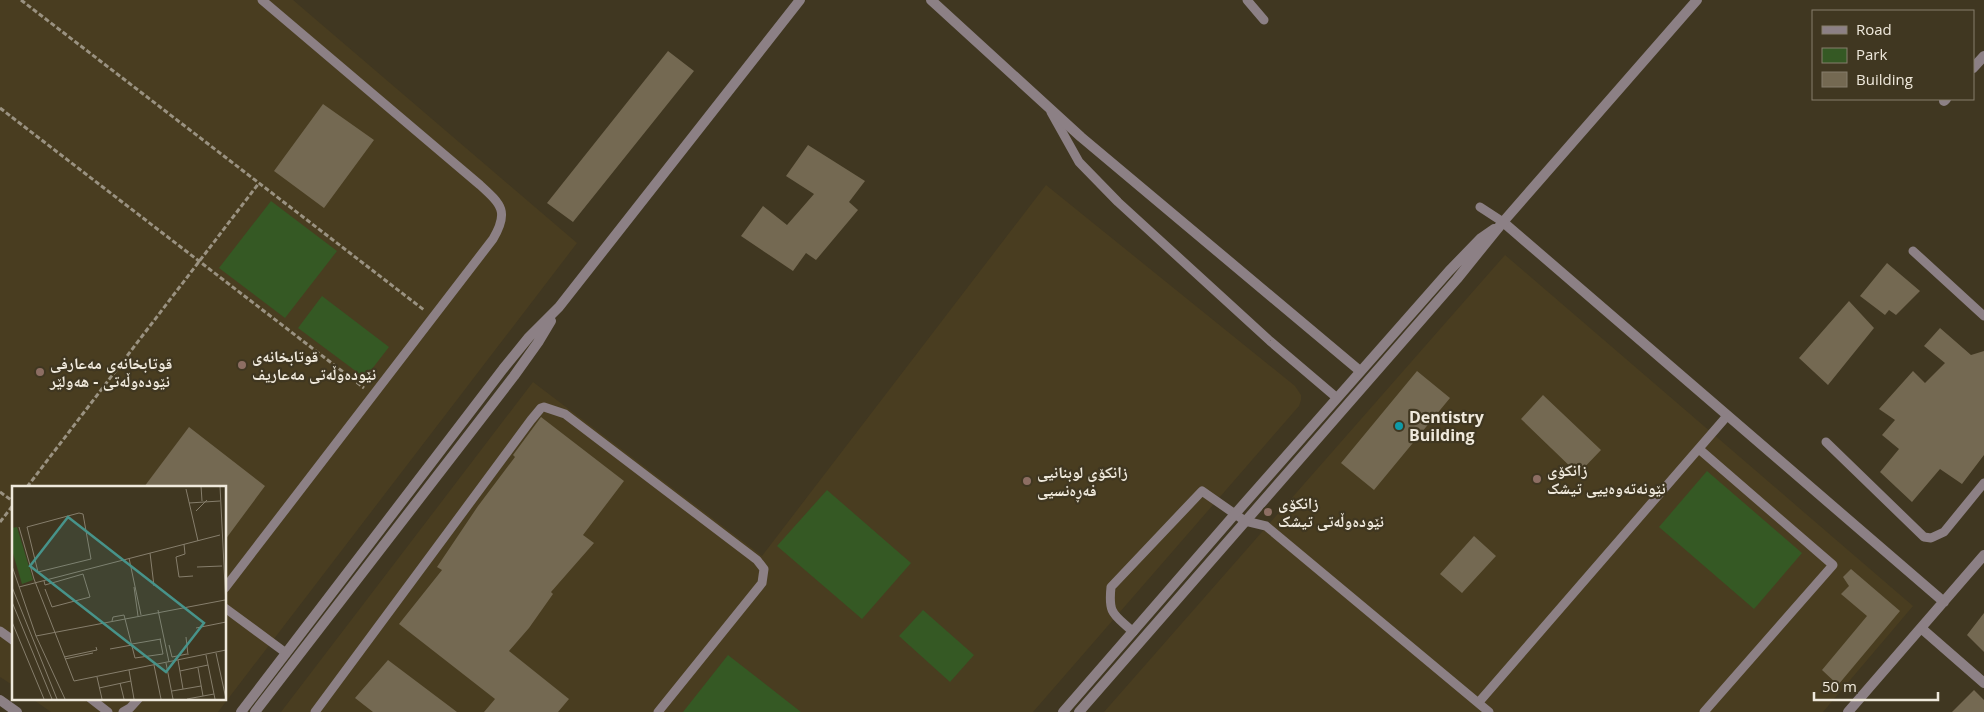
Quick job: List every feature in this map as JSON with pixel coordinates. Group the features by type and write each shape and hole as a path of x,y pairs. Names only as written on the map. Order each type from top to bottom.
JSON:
{"street":[{"path":"241,712 503,369 559,307 800,0"},
{"path":"931,0 1081,137 1360,371"},
{"path":"1079,712 1458,279 1503,222 1697,0"},
{"path":"1974,67 1984,56"},
{"path":"1063,712 1461,258 1481,238 1503,222"},
{"path":"1503,222 1944,602"},
{"path":"255,712 514,376 539,342 559,307"},
{"path":"1848,712 1984,554"},
{"path":"1921,628 1984,682"},
{"path":"286,653 295,660"},
{"path":"0,700 17,712"}],"lane":[{"path":"226,587 493,239 503,216 500,204 480,185 262,0"},
{"path":"1247,0 1264,20"},
{"path":"1050,109 1060,130 1080,162 1118,202 1270,341 1337,398"},
{"path":"1480,207 1503,222"},
{"path":"1913,251 1984,316"},
{"path":"315,712 531,420 544,407 564,414 757,560 764,570 762,583 658,712"},
{"path":"1479,702 1727,416"},
{"path":"1826,442 1924,536 1931,538 1944,532 1984,484"},
{"path":"1699,449 1833,565 1704,712"},
{"path":"1133,632 1113,613 1109,606 1111,587 1202,491 1245,521 1266,526 1479,702 1487,712"},
{"path":"226,609 286,653"},
{"path":"0,631 12,640"},
{"path":"93,700 108,712"},
{"path":"123,712 137,700"}],"path":[{"path":"22,0 433,317"},
{"path":"0,108 373,395"},
{"path":"27,486 259,183"},
{"path":"0,492 12,501"},
{"path":"0,522 12,506"}],"shaded area":[{"name":"قوتابخانەی نێودەوڵەتی مەعاریف","path":"0,0 293,0 577,243 218,712 51,712 34,700 226,700 226,486 12,486 12,685 0,677"},
{"name":"زانکۆی لوبنانیی فەڕەنسیی","path":"1046,185 1295,386 1301,395 1301,400 1299,406 1033,712 281,712 533,382 762,556"},
{"name":"زانکۆی نێونەتەوەییی تیشک","path":"1505,255 1913,606 1823,712 1104,712"}],"green space":[{"path":"271,201 337,251 285,318 219,268"},
{"path":"322,296 389,347 365,378 298,328"},
{"path":"1707,471 1802,553 1754,609 1659,527"},
{"path":"827,490 911,563 862,619 777,546"},
{"path":"923,610 974,655 950,682 899,636"},
{"path":"728,655 801,712 683,712"}],"building":[{"path":"668,51 694,71 573,222 547,203"},
{"path":"323,104 374,140 324,208 274,171"},
{"path":"808,145 865,181 849,202 858,210 816,260 806,253 793,271 741,236 763,206 787,225 814,194 786,176"},
{"path":"1887,263 1920,291 1896,315 1889,310 1885,315 1860,296"},
{"path":"1849,301 1874,328 1828,385 1799,358"},
{"path":"1940,328 1971,355 1984,351 1984,455 1962,484 1940,469 1912,502 1880,472 1899,449 1882,435 1895,420 1879,409 1913,371 1925,383 1945,363 1924,346"},
{"name":"Dentistry Building","path":"1417,371 1450,398 1374,490 1341,463"},
{"path":"1543,395 1601,450 1578,474 1521,419"},
{"path":"541,417 624,481 583,535 594,543 551,592 553,594 529,628 509,651 569,699 558,712 484,712 495,699 399,624 442,570 437,567"},
{"path":"189,427 265,486 226,539 226,486 145,486"},
{"path":"1474,536 1496,556 1462,593 1440,574"},
{"path":"1851,569 1900,611 1838,685 1822,670 1867,616 1841,594 1849,586 1843,577"},
{"path":"1984,613 1984,652 1967,635"},
{"path":"388,660 457,712 373,712 355,698"},
{"path":"1974,690 1984,700 1984,712 1952,712"}],"place":[{"name":"قوتابخانەی نێودەوڵەتی مەعاریف","path":"242,365"},
{"name":"قوتابخانەی مەعارفی نێودەوڵەتی - هەولێر","path":"40,372"},
{"name":"Dentistry Building","path":"1399,426"},
{"name":"زانکۆی نێونەتەوەییی تیشک","path":"1537,479"},
{"name":"زانکۆی لوبنانیی فەڕەنسیی","path":"1027,481"},
{"name":"زانکۆی نێودەوڵەتی تیشک","path":"1268,512"}]}
